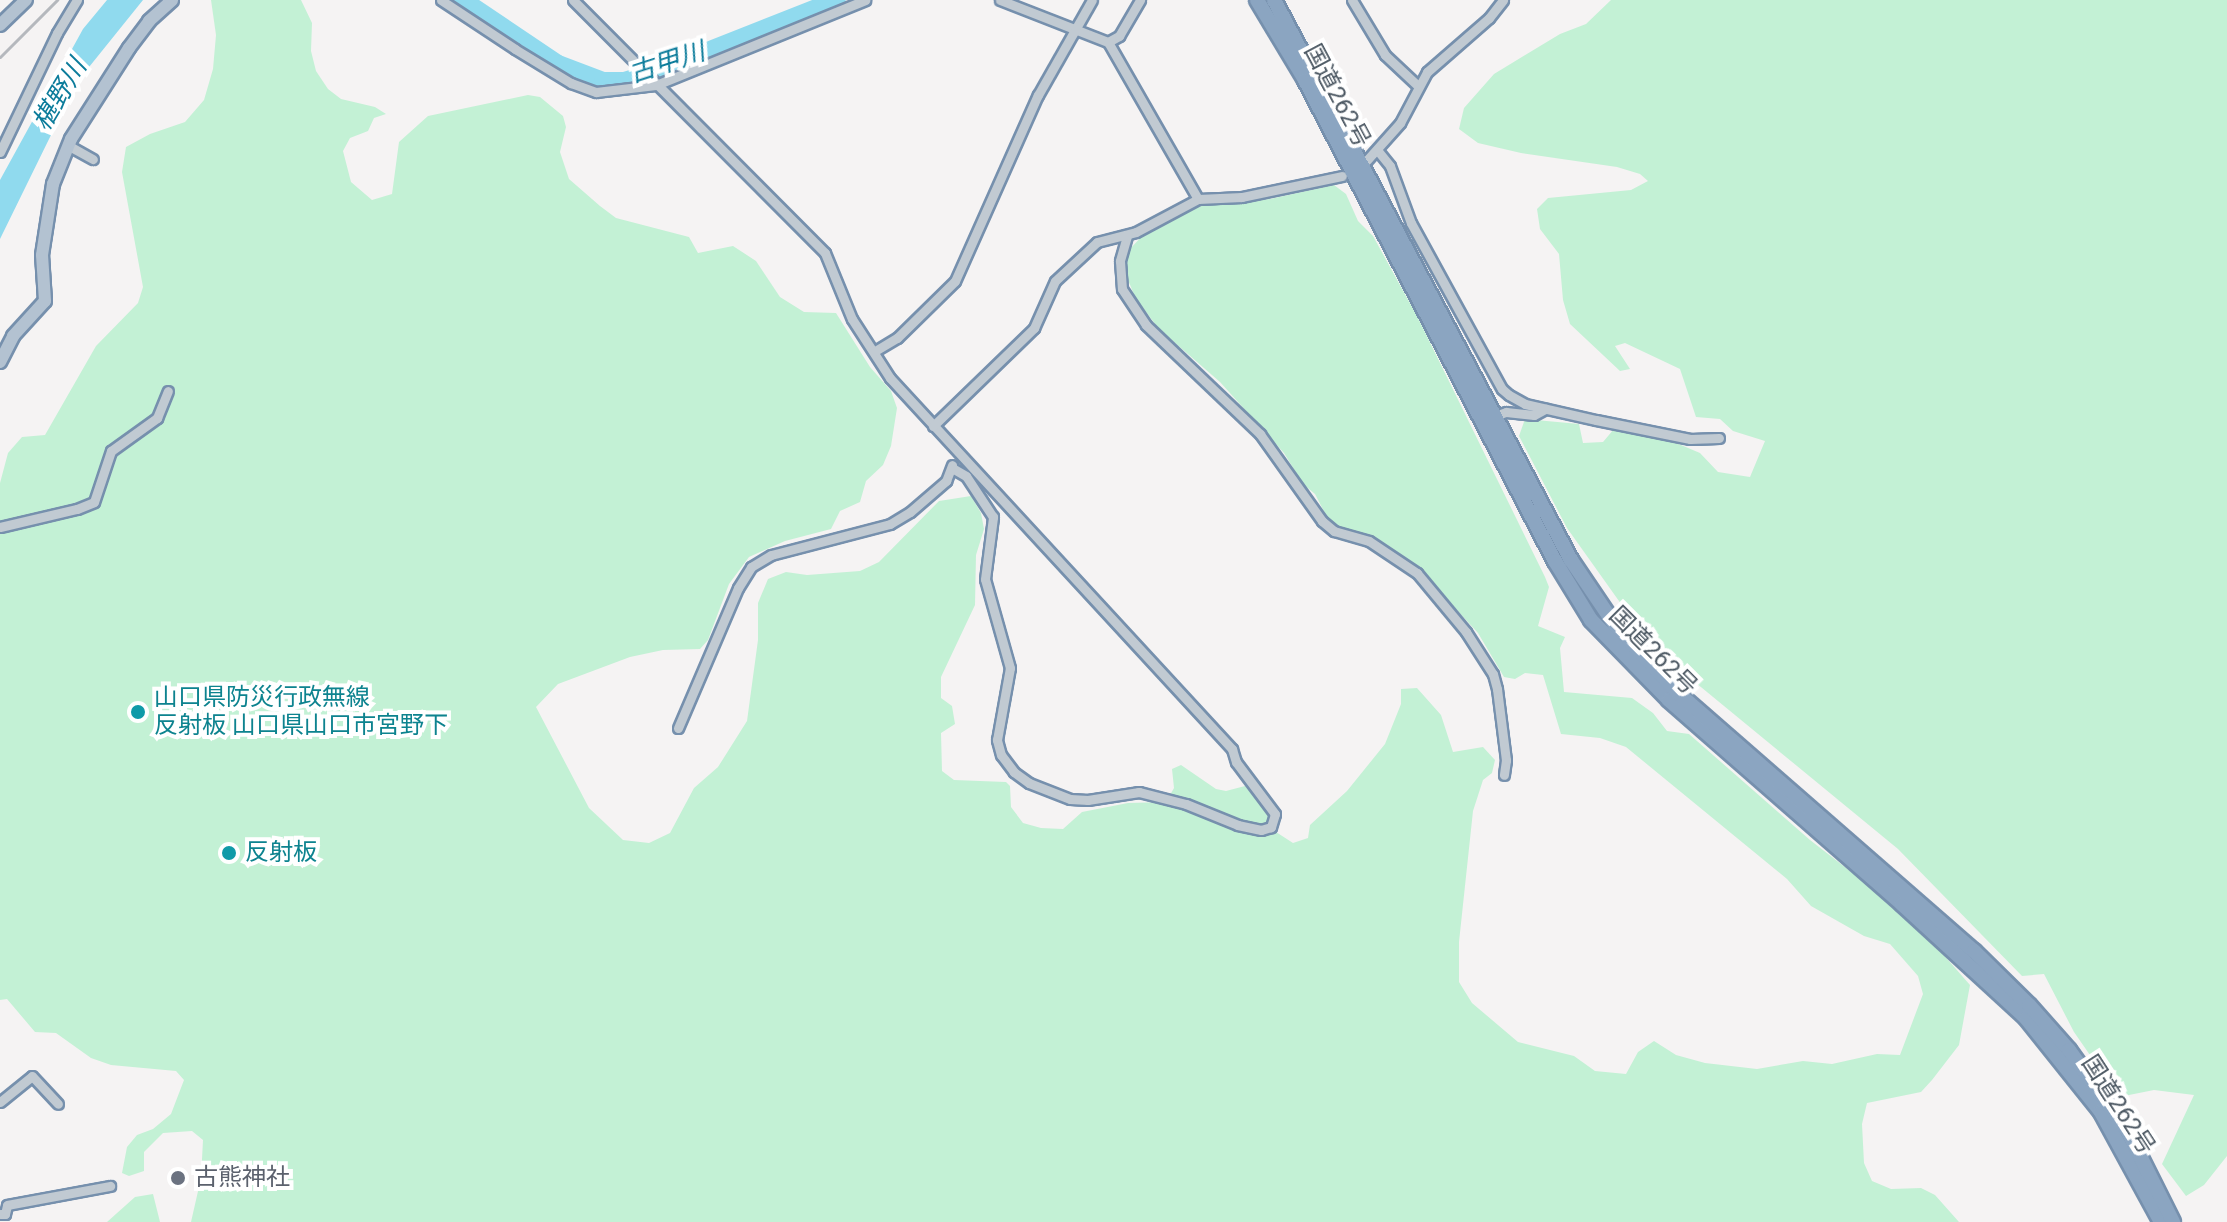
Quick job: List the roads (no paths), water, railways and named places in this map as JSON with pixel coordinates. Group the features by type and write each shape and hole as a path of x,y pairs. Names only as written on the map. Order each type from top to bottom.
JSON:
{"highway":[{"name":"国道262号","path":"1257,0 1305,80 1571,560 1615,625 1679,694 1974,951 2029,1005 2086,1072 2128,1132 2173,1222"},
{"name":"国道262号","path":"1274,0 1490,418 1555,561 1591,620 1669,700 1902,904 2026,1018 2101,1112 2161,1222"}],"main road":[{"path":"0,25 26,0"},
{"path":"0,362 13,336 45,301 42,255 46,226 53,184 71,147 71,139 129,48 149,21 172,0"}],"street":[{"path":"0,152 57,33 77,0"},
{"path":"441,0 515,49 586,90 614,92 656,84 865,0"},
{"path":"573,0 825,253 852,319 890,378 953,450 1232,749 1236,762 1275,814 1271,827 1261,830 1238,825 1186,804 1139,792 1088,800 1070,799 1036,787 1014,772 1001,755 997,740 1010,668 985,579 993,517 966,476 952,468"},
{"path":"1000,0 1079,28 1108,42 1198,199"},
{"path":"875,351 897,338 955,281 1038,95 1079,28 1092,0"},
{"path":"1108,42 1119,36 1140,0"},
{"path":"1352,0 1385,55 1418,86"},
{"path":"1367,160 1400,123 1427,72 1489,18 1503,0"},
{"path":"71,147 93,159"},
{"path":"1378,151 1390,166 1411,223 1502,389 1525,404 1545,409 1690,439 1719,438"},
{"path":"933,426 1034,328 1055,281 1097,242 1127,236 1198,199 1242,197 1342,176"},
{"path":"1127,236 1120,261 1122,289 1146,325 1260,434 1322,521 1334,531 1369,541 1417,573 1466,632 1493,674 1497,689 1504,775"},
{"path":"0,527 94,502 111,451 157,418 168,391"},
{"path":"1490,418 1506,412 1534,415 1545,409"},
{"path":"678,728 738,588 751,567 771,555 890,524 946,481 952,468 953,450"},
{"path":"1,1100 32,1076 58,1104"},
{"path":"4,1210 110,1186"}],"water":[{"name":"椹野川","path":"107,0 143,0 77,82 0,239 0,180 83,29"}],"waterway":[{"name":"古甲川","path":"463,0 558,64 603,81 624,81 659,70 837,0"}],"railway":[{"path":"0,57 57,0"}],"place":[{"name":"山口県防災行政無線 反射板 山口県山口市宮野下","path":"138,712"},
{"name":"反射板","path":"229,853"},
{"name":"古熊神社","path":"178,1178"}]}
